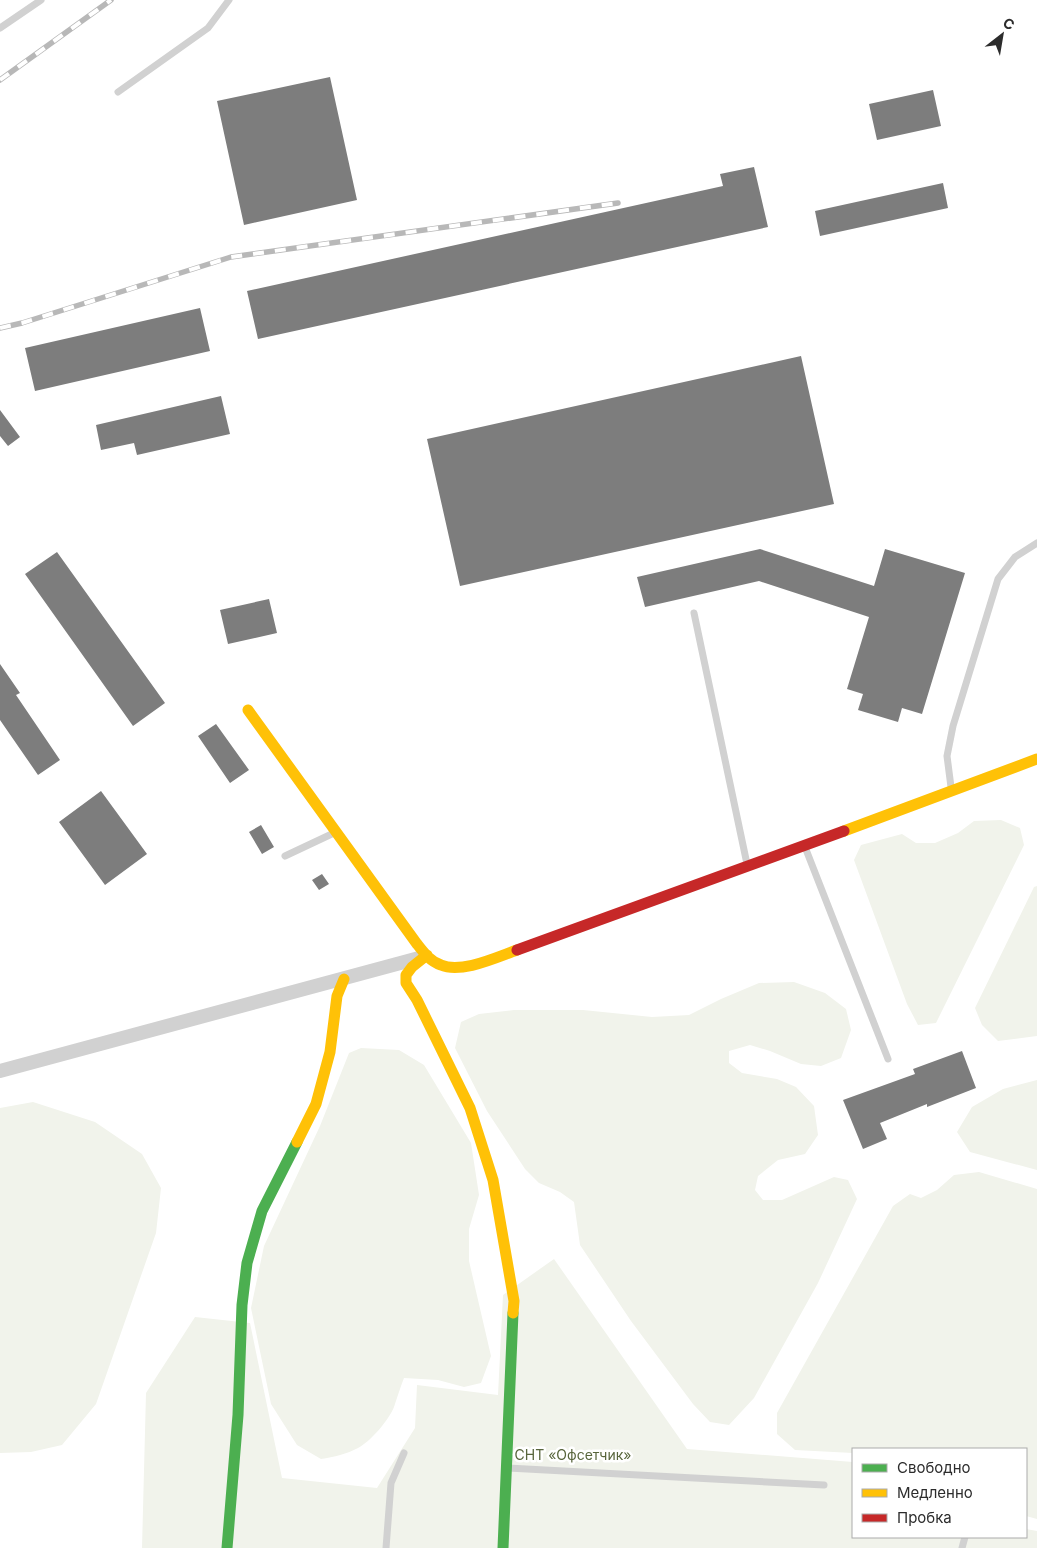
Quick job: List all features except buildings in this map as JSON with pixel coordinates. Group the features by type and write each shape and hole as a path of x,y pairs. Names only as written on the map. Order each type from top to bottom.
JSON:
{"street":[{"path":"248,710 403,923 420,950 435,962 449,968 469,966 490,960 1037,759"},
{"path":"0,1071 427,956"},
{"path":"427,956 412,967 406,975 406,983 417,1000 470,1108 493,1180 514,1301 503,1548"},
{"path":"227,1548 238,1415 242,1305 247,1263 262,1211 316,1104 330,1052 337,996 344,979"}],"lane":[{"path":"0,28 41,0"},
{"path":"118,92 208,28 229,0"},
{"path":"951,790 948,756 953,726 998,579 1015,557 1037,543"},
{"path":"694,613 747,867"},
{"path":"285,856 336,832"},
{"path":"804,846 888,1059"},
{"path":"386,1548 391,1483 404,1453"},
{"path":"506,1468 824,1485"}],"green space":[{"path":"1001,820 1020,828 1024,845 936,1023 918,1025 907,1004 854,860 861,845 902,834 916,843 935,843 958,833 974,821"},
{"path":"1037,886 1037,1036 998,1041 982,1025 975,1008 1034,887"},
{"path":"794,982 825,993 846,1009 851,1030 841,1058 821,1066 801,1064 750,1045 729,1051 729,1063 742,1073 777,1079 796,1087 814,1106 818,1135 805,1154 778,1160 758,1176 755,1190 763,1200 782,1200 834,1177 848,1180 857,1199 818,1283 754,1398 729,1425 710,1422 693,1404 631,1321 580,1245 574,1202 560,1192 539,1183 525,1169 487,1111 455,1048 461,1022 479,1014 514,1010 583,1010 652,1017 689,1015 759,983"},
{"path":"361,1048 399,1050 424,1065 471,1143 479,1195 469,1229 469,1261 491,1356 481,1383 464,1387 438,1380 404,1378 392,1412 373,1436 354,1450 321,1459 297,1445 271,1404 251,1308 264,1246 320,1126 349,1053"},
{"path":"1037,1080 1037,1170 970,1152 957,1132 972,1107 1003,1089"},
{"path":"33,1102 95,1122 142,1154 161,1188 156,1233 96,1404 62,1445 31,1452 0,1453 0,1108"},
{"path":"979,1172 1037,1189 1037,1519 1027,1516 1027,1448 852,1448 852,1453 795,1450 777,1434 777,1413 893,1206 910,1194 921,1198 937,1190 954,1175"},
{"name":"СНТ «Офсетчик»","path":"554,1259 687,1449 852,1462 852,1538 1027,1538 1027,1529 1037,1531 1037,1548 142,1548 146,1393 195,1317 250,1323 282,1478 377,1488 415,1428 417,1385 498,1395 503,1295"}],"railway":[{"path":"0,80 111,0"},
{"path":"0,328 22,323 231,257 618,203"}],"traffic: fast":[{"path":"227,1548 238,1415 242,1305 247,1263 262,1211 297,1142"},
{"path":"503,1548 513,1313"}],"traffic: slow":[{"path":"248,710 417,944 428,956 441,965 458,967 479,964 517,950"},
{"path":"844,831 1037,759"},
{"path":"427,955 412,967 406,975 406,983 417,1000 470,1108 493,1180 514,1301 513,1313"},
{"path":"297,1142 316,1104 330,1052 337,996 344,979"}],"traffic: jam":[{"path":"517,950 844,831"}]}
